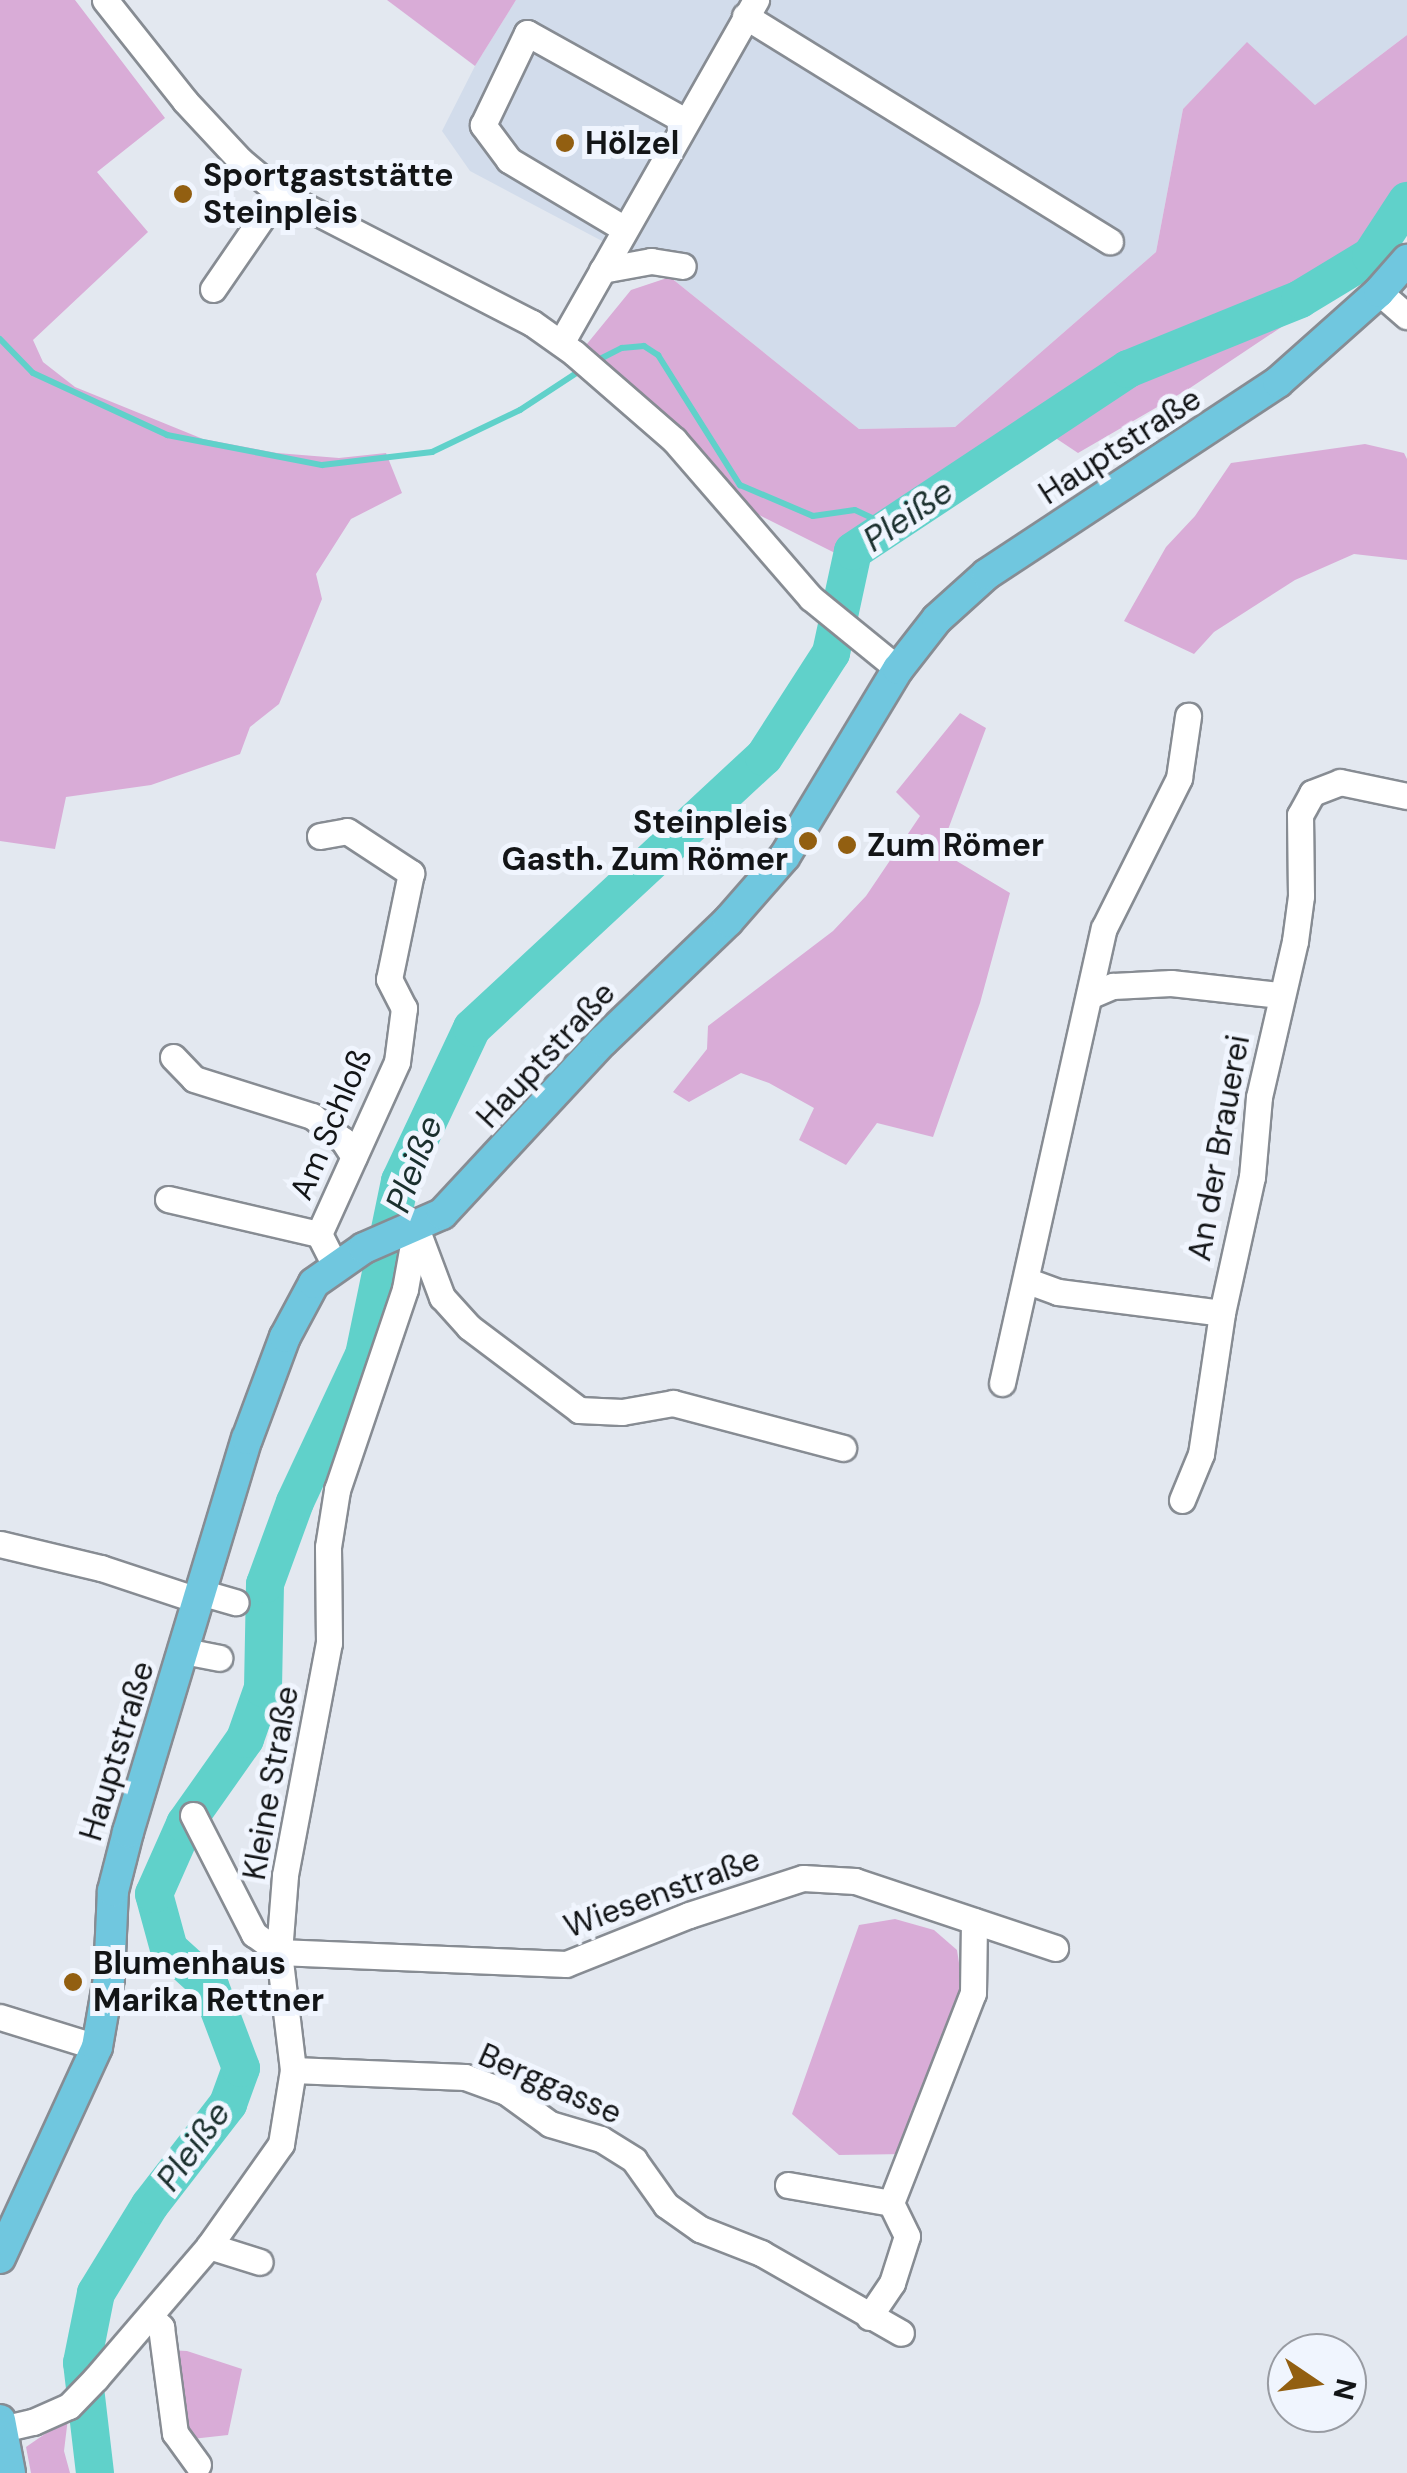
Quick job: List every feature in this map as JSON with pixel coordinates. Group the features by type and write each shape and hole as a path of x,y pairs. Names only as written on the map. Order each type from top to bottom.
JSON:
{"main road":[{"name":"Hauptstraße","path":"0,2258 98,2047 109,1978 113,1891 247,1439 285,1337 314,1283 364,1248 442,1214 603,1040 728,921 785,856 898,668 937,619 986,574 1188,446 1278,382 1397,276"},
{"path":"1,2424 10,2473"}],"street":[{"path":"104,0 185,101 240,160 280,193 532,323 567,348 674,440 811,598 898,668"},
{"path":"567,348 623,228 751,8 1110,241"},
{"path":"623,228 509,160 483,125 527,33 684,121"},
{"path":"213,289 280,193"},
{"path":"602,270 657,254 683,266"},
{"path":"1397,276 1407,316"},
{"path":"1002,1384 1010,1336 1028,1282 1104,928 1179,778 1188,716"},
{"name":"An der Brauerei","path":"1182,1500 1200,1454 1222,1312 1252,1177 1259,1097 1296,941 1301,896 1300,816 1312,793 1340,782 1407,796"},
{"name":"Am Schloß","path":"320,836 347,831 411,873 389,979 404,1008 397,1062 319,1234 335,1266"},
{"name":"An der Brauerei","path":"1090,996 1112,986 1171,983 1280,996"},
{"path":"173,1057 194,1079 312,1116 343,1140 354,1157"},
{"path":"168,1198 319,1234"},
{"path":"410,1230 442,1297 469,1327 580,1410 622,1412 673,1402 842,1448"},
{"name":"Kleine Straße","path":"1,2424 33,2422 69,2406 208,2246 280,2144 293,2070 278,1952 286,1875 329,1643 328,1548 337,1490 405,1289 410,1230"},
{"name":"An der Brauerei","path":"1028,1282 1058,1292 1222,1312"},
{"path":"0,1544 199,1596 236,1602"},
{"path":"184,1652 219,1658"},
{"path":"193,1815 254,1934 278,1952"},
{"name":"Wiesenstraße","path":"278,1952 566,1964 689,1914 803,1878 855,1881 1055,1948"},
{"path":"869,2316 892,2283 907,2236 891,2203 973,1993 974,1920"},
{"path":"0,2017 98,2047"},
{"name":"Berggasse","path":"293,2070 465,2077 506,2092 550,2124 601,2139 634,2160 666,2204 700,2229 761,2252 901,2333"},
{"path":"788,2185 891,2203"},
{"path":"208,2246 260,2262"},
{"path":"150,2316 161,2327 175,2432 198,2465"}],"shaded area":[{"path":"0,0 75,0 165,118 97,172 148,232 33,340 43,362 75,387 203,439 277,453 339,458 386,453 402,493 351,519 316,574 322,599 279,704 250,727 240,754 151,785 66,797 55,849 0,841"},
{"path":"387,0 516,0 475,66"},
{"path":"516,0 1407,0 1407,35 1315,105 1247,43 1183,109 1156,252 955,427 859,429 670,277 470,171 442,131 475,66"},
{"path":"1407,35 1407,226 1367,270 1190,388 1078,453 1045,431 835,553 753,512 683,431 582,350 631,290 670,277 859,429 955,427 1156,252 1183,109 1247,42 1315,105"},
{"path":"1365,444 1404,453 1407,459 1407,560 1354,554 1295,580 1214,632 1194,654 1124,621 1166,547 1195,516 1231,463"},
{"path":"960,713 986,728 940,851 1010,893 980,1003 933,1137 877,1123 846,1165 799,1140 814,1108 769,1083 741,1073 689,1102 673,1092 707,1049 708,1026 833,931 866,896 920,816 896,792"},
{"path":"895,1919 934,1930 957,1950 963,1989 905,2154 839,2155 792,2114 859,1925"},
{"path":"167,2350 187,2351 242,2369 228,2435 192,2439 183,2426"},
{"path":"68,2418 64,2451 70,2473 31,2473 26,2447"}],"waterway":[{"name":"Pleiße","path":"95,2473 82,2363 96,2293 150,2205 228,2104 241,2068 210,1986 169,1949 154,1894 185,1824 245,1739 263,1688 265,1584 295,1502 364,1355 400,1181 472,1028 764,757 831,653 853,551 1128,369 1300,299 1371,256 1407,201"},
{"path":"0,339 33,373 167,435 322,465 432,452 520,410 581,370"},
{"path":"596,361 622,348 644,346 658,355 740,485 813,516 855,510 887,525"}],"place":[{"name":"Hölzel","path":"565,143"},
{"name":"Sportgaststätte Steinpleis","path":"183,194"},
{"name":"Steinpleis Gasth. Zum Römer","path":"808,841"},
{"name":"Zum Römer","path":"847,845"},
{"name":"Blumenhaus Marika Rettner","path":"73,1982"}]}
